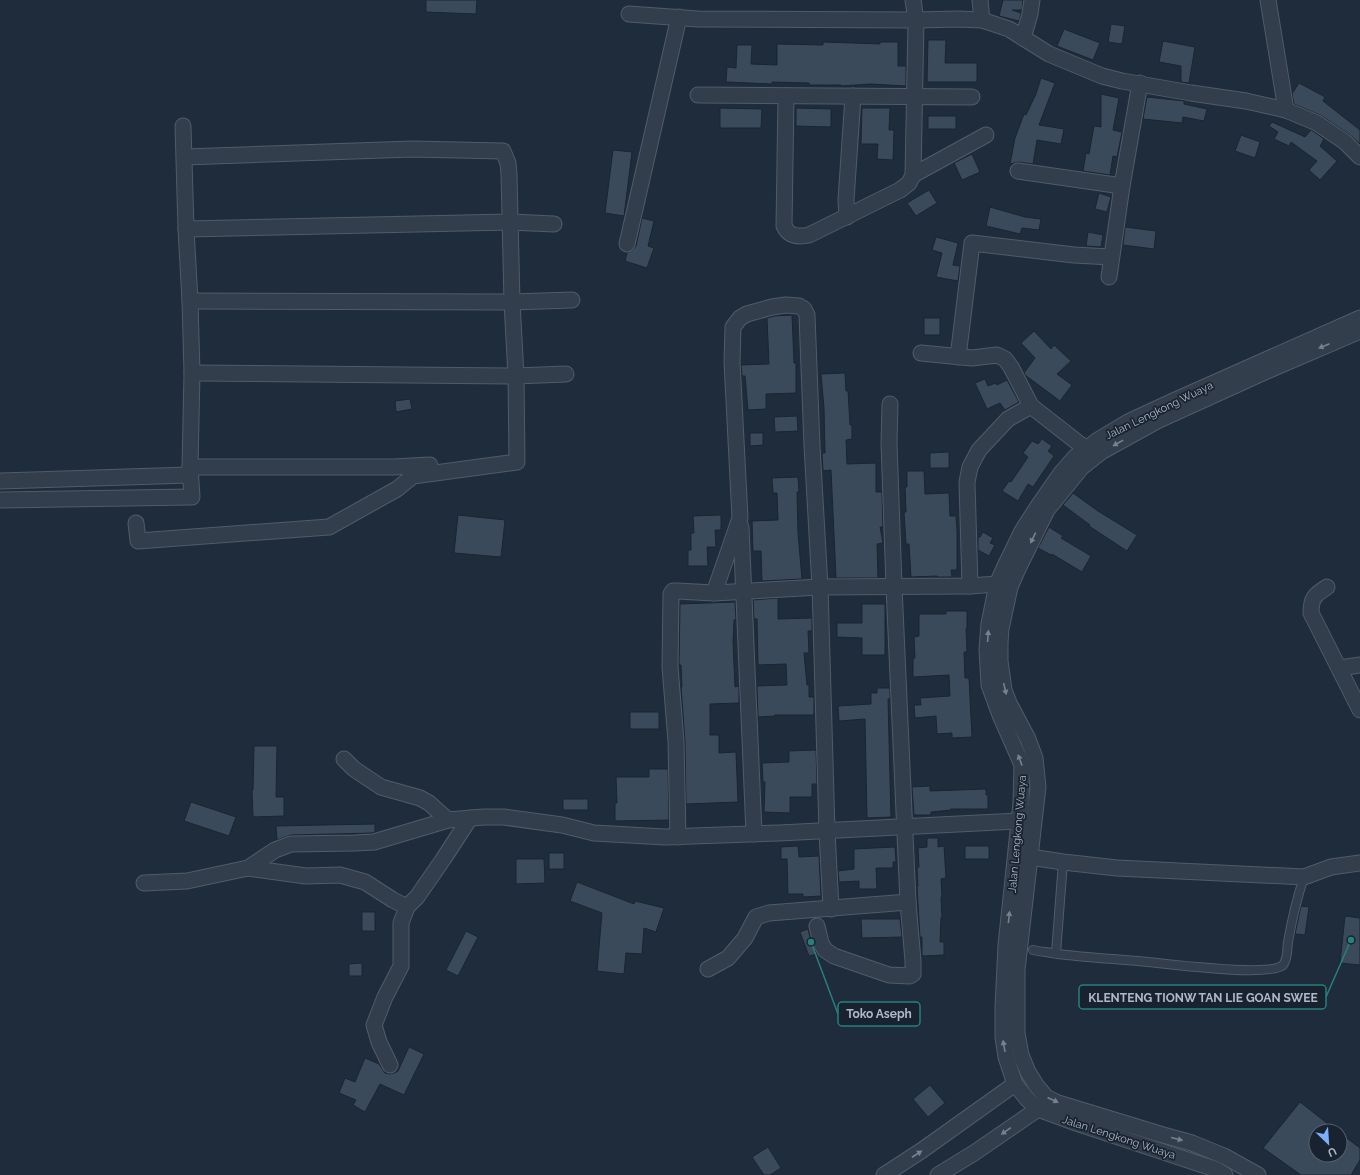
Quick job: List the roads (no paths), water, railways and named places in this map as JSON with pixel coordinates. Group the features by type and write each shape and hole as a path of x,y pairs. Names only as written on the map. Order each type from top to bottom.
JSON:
{"street":[{"path":"786,96 784,226 785,230 789,234 805,236 900,190 909,183 913,175 916,20 913,0"},
{"path":"980,0 982,20"},
{"path":"1023,38 1030,14 1032,0"},
{"path":"1268,0 1286,110"},
{"path":"629,14 698,19 982,20 1009,29 1049,54 1102,76 1197,94 1246,101 1286,110 1321,126 1345,142 1360,157"},
{"path":"627,244 679,17"},
{"path":"1109,277 1122,186 1140,83"},
{"path":"698,95 972,97"},
{"path":"846,217 853,96"},
{"path":"0,500 192,497 190,471 192,374 183,126"},
{"path":"913,175 986,135"},
{"path":"185,157 412,149 503,151 508,163 512,302 516,376 517,462"},
{"path":"1018,171 1122,186"},
{"path":"186,229 510,222 554,224"},
{"path":"958,357 972,243 1074,255 1112,257"},
{"path":"190,301 512,302 572,300"},
{"path":"754,834 732,369 733,327 740,318 747,314 761,309 786,305 799,306 807,315 812,446 820,587 827,831 831,908"},
{"name":"Jalan Lengkong Wuaya","path":"1225,1175 1215,1169 1038,1109 1027,1099 1016,1084 1006,1057 1003,1037 1003,1007 1006,946 1020,821 1023,772 1022,765 1000,714 990,685 987,649 988,624 1004,585 1022,531 1038,506 1075,457 1098,440 1128,422 1360,318"},
{"name":"Jalan Lengkong Wuaya","path":"1258,1175 1224,1156 1192,1142 1163,1135 1058,1103 1046,1097 1028,1072 1021,1055 1017,1033 1017,970 1038,787 1035,758 1028,739 1009,703 1004,690 1000,661 1004,585 1017,571 1047,510 1082,467 1101,452 1157,421 1360,331"},
{"path":"921,353 972,358 997,355 1005,359 1011,367 1031,406 1086,449"},
{"path":"192,374 516,376 566,374"},
{"path":"817,926 821,943 825,950 834,956 889,975 910,976 912,974 913,961 908,902 894,586 889,443 890,404"},
{"path":"970,586 967,482 970,467 979,450 1008,419 1031,406"},
{"path":"0,481 190,471 517,462"},
{"path":"136,523 138,542 329,527 397,490 413,476 517,462"},
{"path":"714,593 740,518"},
{"path":"678,837 676,741 670,667 671,598 673,592 677,590 714,593 820,587 1004,585"},
{"path":"1327,587 1317,594 1311,602 1311,613 1360,710"},
{"path":"1340,668 1360,664"},
{"path":"344,759 381,787 420,798 429,803 448,820"},
{"path":"248,868 264,856 284,845 374,842 448,820 484,817 504,817 562,824 594,833 678,837 1020,821"},
{"path":"390,1065 379,1042 374,1025 385,997 402,966 401,923 407,907 417,897 470,818"},
{"path":"1030,857 1125,868 1304,877 1331,867 1360,863"},
{"path":"144,883 188,881 248,868 306,876 340,875 365,882 407,907"},
{"path":"708,969 728,958 745,938 756,917 769,913 908,902"},
{"path":"884,1175 921,1151 1016,1084"},
{"path":"938,1175 974,1153 1038,1109"}],"lane":[{"path":"1056,953 1063,862"},
{"path":"1033,950 1040,952 1206,968 1251,970 1276,969 1283,964 1287,958 1292,918 1304,877"}],"place":[{"name":"KLENTENG TIONW TAN LIE GOAN SWEE","path":"1351,940"},
{"name":"Toko Aseph","path":"811,942"}]}
